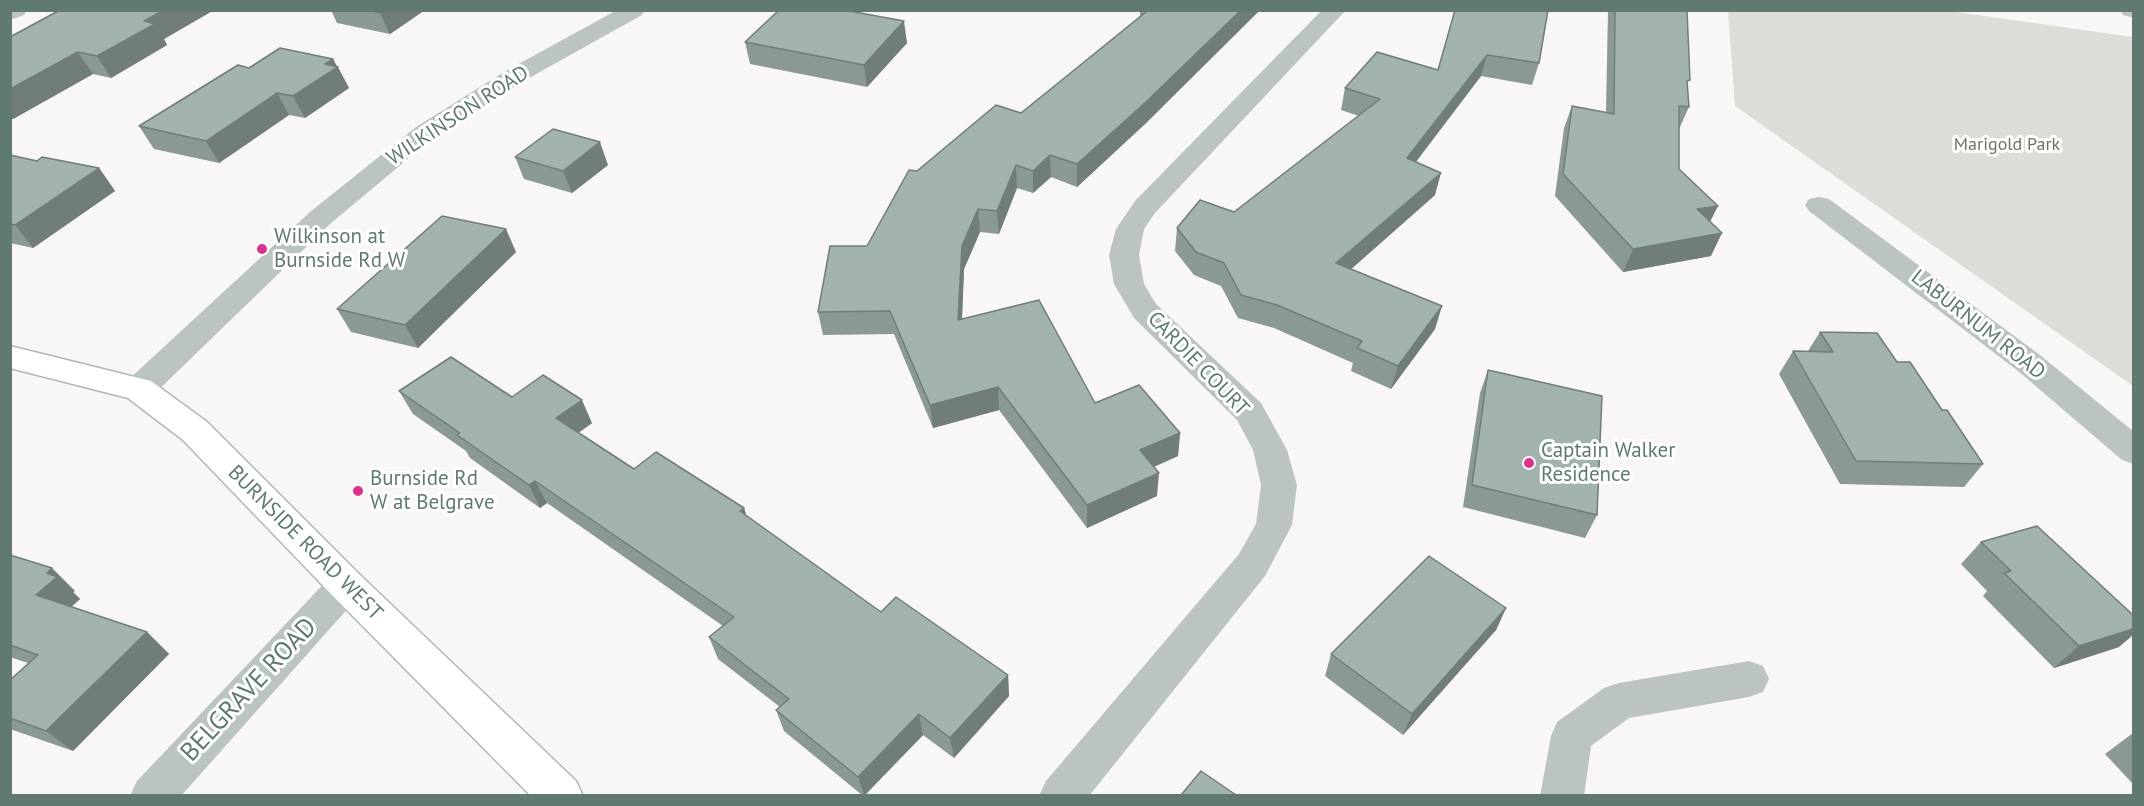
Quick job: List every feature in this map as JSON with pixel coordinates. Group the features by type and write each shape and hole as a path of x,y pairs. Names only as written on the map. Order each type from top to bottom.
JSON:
{"street":[{"path":"10,13 16,10"},
{"name":"WILKINSON ROAD","path":"139,389 320,218 425,132 513,77 634,10"},
{"name":"CARDIE COURT","path":"1061,795 1251,565 1274,525 1279,485 1270,450 1249,412 1145,311 1129,284 1124,255 1130,229 1145,207 1335,10"},
{"name":"LABURNUM ROAD","path":"1819,205 2029,363 2133,451"},
{"name":"BURNSIDE ROAD WEST","path":"10,357 139,389 195,431 346,585 561,795"},
{"name":"BELGRAVE ROAD","path":"152,795 346,585"},
{"path":"1562,795 1572,736 1619,701 1749,679"}],"green space":[{"name":"Marigold Park","path":"1942,10 2133,37 2133,386 1735,106 1728,11 1724,11"}],"building":[{"path":"60,10 164,10 144,21 155,24 97,56 78,52 10,89 10,37"},
{"path":"779,10 844,10 904,21 864,65 745,42"},
{"path":"1142,10 1241,10 1146,102 1077,164 1050,155 1033,171 1016,165 997,211 978,209 962,246 958,320 1039,300 1095,403 1139,385 1180,433 1140,450 1159,473 1087,505 998,387 930,405 890,311 818,312 830,246 867,246 909,170 917,171 996,105 1021,113 1146,12"},
{"path":"1455,10 1548,10 1539,63 1487,55 1407,158 1441,173 1336,263 1442,306 1398,366 1357,348 1362,341 1277,305 1241,295 1224,263 1196,252 1177,228 1200,200 1234,212 1380,99 1345,88 1377,52 1438,70"},
{"path":"1615,10 1687,10 1689,107 1679,106 1679,169 1718,206 1697,209 1722,233 1633,249 1563,174 1572,106 1614,114"},
{"path":"280,48 333,59 325,64 338,67 293,96 277,93 206,141 139,126 238,65 249,68"},
{"path":"553,129 600,142 563,171 515,157"},
{"path":"10,155 37,161 42,157 99,168 15,225 10,224"},
{"path":"442,216 506,229 405,325 337,309"},
{"path":"1820,332 1877,333 1897,362 1910,362 1942,410 1947,410 1983,464 1856,461 1793,351 1833,352"},
{"path":"451,357 512,397 543,375 582,400 556,418 634,469 656,452 744,508 740,511 881,612 896,597 1008,675 950,738 919,714 858,777 776,710 789,699 709,637 734,617 535,481 529,485 399,391"},
{"name":"Captain Walker Residence","path":"1488,370 1602,396 1597,515 1472,485"},
{"path":"2037,526 2133,615 2133,629 2079,646 2004,573 2011,571 1981,542"},
{"path":"10,555 52,568 47,573 57,577 36,595 147,632 46,731 10,718 10,680 38,655 10,645"},
{"path":"1429,556 1506,608 1412,714 1331,654"},
{"path":"1201,771 1236,795 1181,795"}],"place":[{"name":"Wilkinson at Burnside Rd W","path":"262,249"},
{"name":"Captain Walker Residence","path":"1529,463"},
{"name":"Burnside Rd W at Belgrave","path":"358,491"}]}
